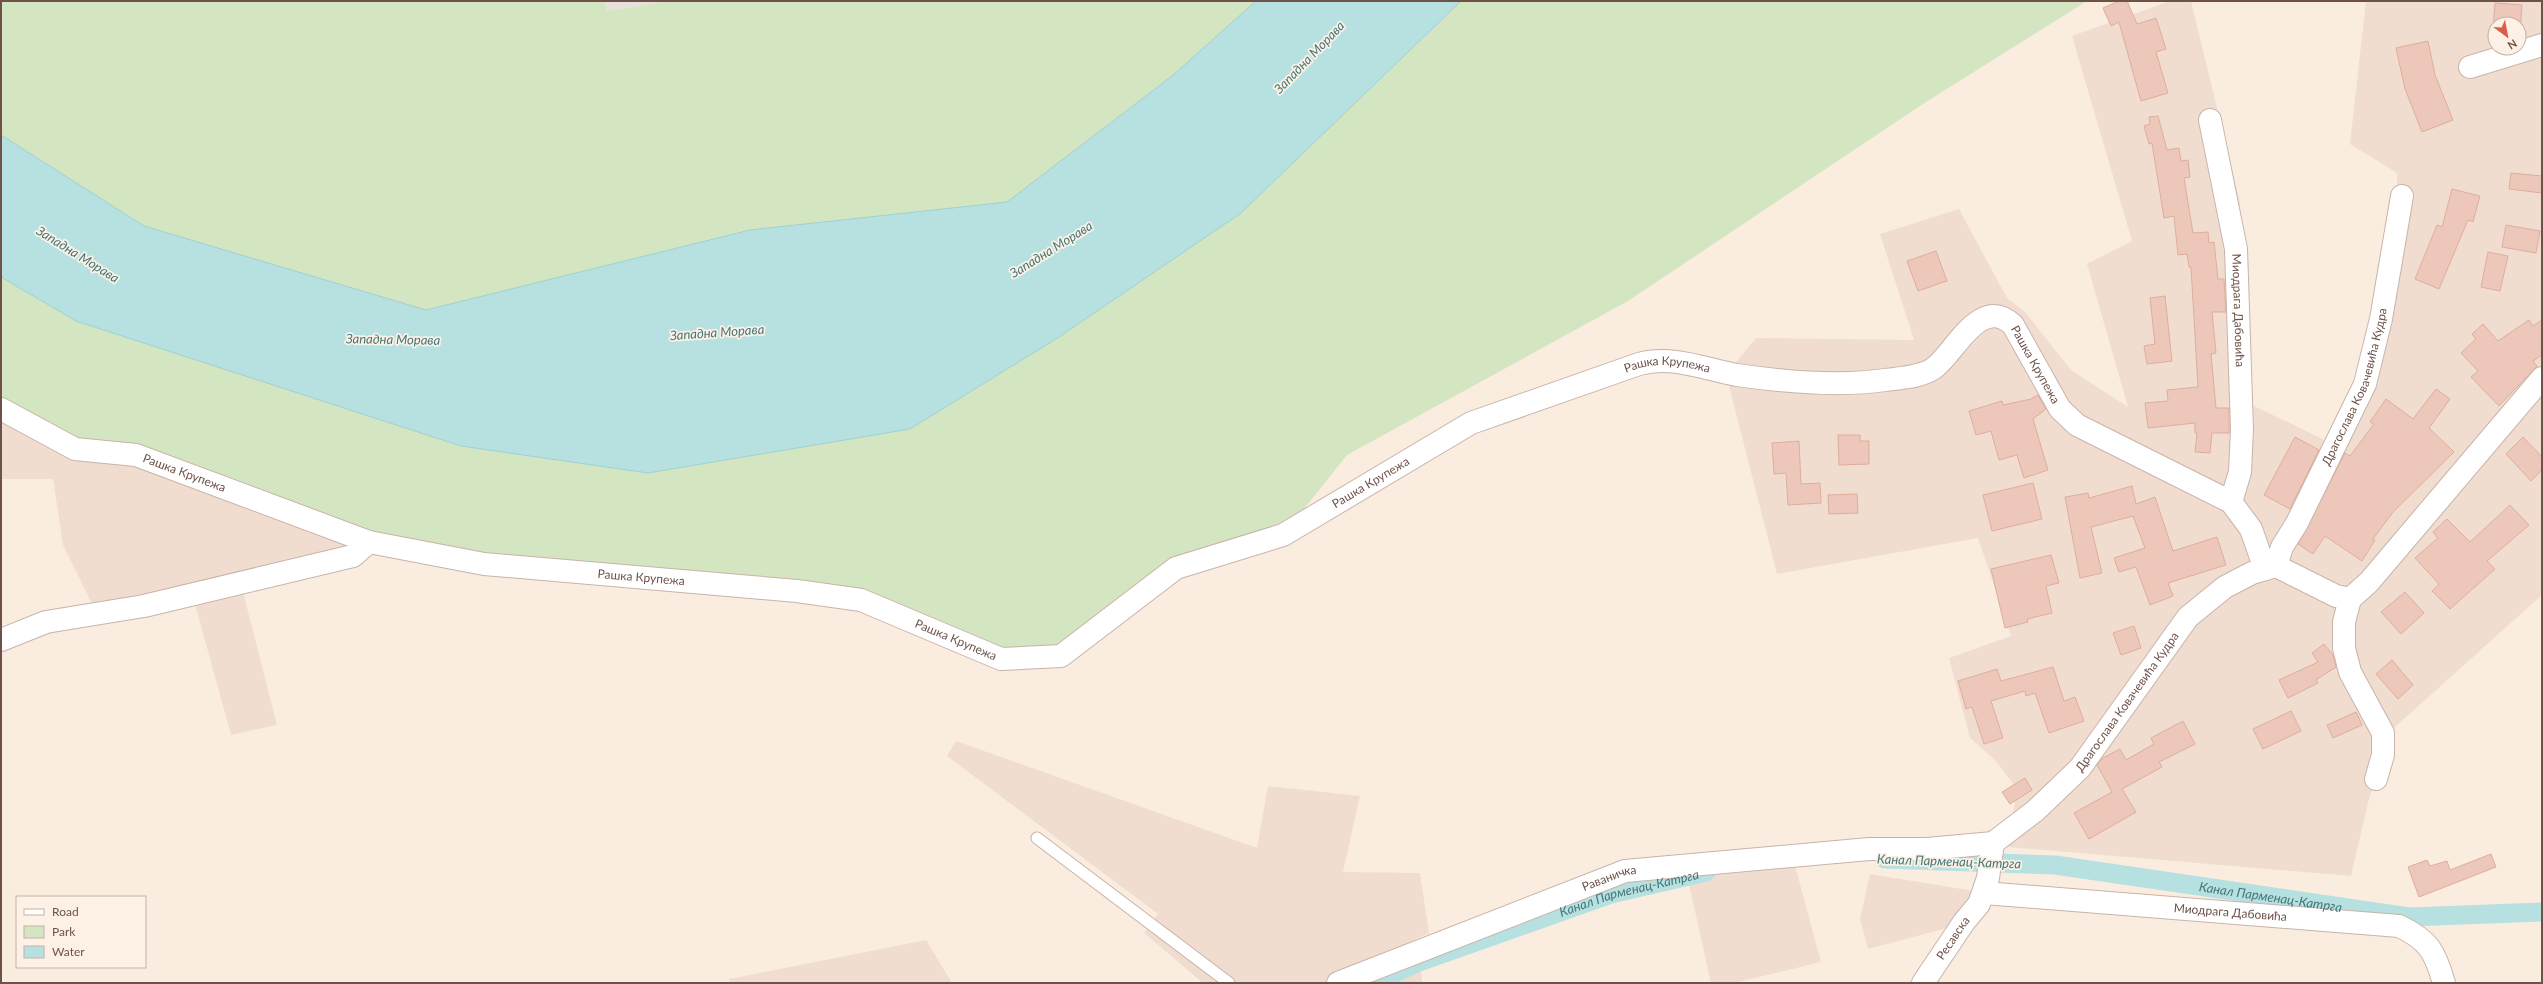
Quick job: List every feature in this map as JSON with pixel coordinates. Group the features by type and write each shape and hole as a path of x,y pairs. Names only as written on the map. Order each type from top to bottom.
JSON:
{"street":[{"path":"2470,67 2542,45"},
{"name":"Миодрага Дабовића","path":"2210,120 2236,249 2242,429 2240,472 2231,502"},
{"name":"Драгослава Ковачевића Кудра","path":"1992,848 2035,812 2080,768 2188,617 2225,586 2252,573 2270,568 2297,523 2365,384 2388,285 2402,196"},
{"name":"Рашка Крупежа","path":"1,409 75,449 136,455 369,542 484,564 797,591 860,600 1001,659 1061,656 1176,568 1283,536 1471,423 1651,361 1675,361 1736,374 1820,383 1884,381 1927,372 1940,363 1966,331 1979,321 1994,316 2005,318 2013,324 2060,409 2077,425 2132,455 2231,502 2248,522 2270,568"},
{"path":"2376,779 2383,755 2384,733 2350,672 2344,648 2344,622 2350,599 2369,582 2542,378"},
{"path":"1,640 46,622 144,606 353,556 369,542"},
{"path":"2270,568 2336,596 2350,599"},
{"path":"1986,886 1992,848"},
{"name":"Раваничка","path":"1338,983 1625,871 1869,850 1992,848"},
{"name":"Миодрага Дабовића","path":"1986,886 2398,926 2415,933 2428,944 2437,960 2444,983"},
{"name":"Ресавска","path":"1923,983 1986,886"}],"lane":[{"path":"1037,838 1229,983"}],"shaded area":[{"path":"604,1 668,1 607,11"},
{"path":"2170,1 2191,1 2240,203 2252,405 2333,444 2397,269 2397,173 2350,144 2366,1 2542,1 2542,595 2395,727 2369,799 2351,876 2008,847 2017,789 1996,761 1970,738 1949,658 2011,636 1978,538 1777,574 1726,374 1756,338 1914,340 1880,234 1959,209 2007,298 2025,312 2071,370 2128,407 2087,264 2132,241 2072,36"},
{"path":"1,409 385,537 239,576 277,725 231,735 190,586 92,604 63,545 53,479 1,479"},
{"path":"956,741 1257,848 1268,786 1360,796 1343,872 1420,873 1429,933 1324,983 1203,983 1144,933 1158,914 947,756"},
{"path":"1794,862 1821,962 1734,983 1711,983 1686,871"},
{"path":"1870,874 1980,892 1955,926 1868,949 1860,919"},
{"path":"926,940 952,983 730,983 729,979"},
{"path":"1421,964 1422,983 1376,983"}],"green space":[{"path":"1,1 604,1 607,11 668,1 1256,1 1172,76 1007,202 750,230 426,310 144,226 1,135"},
{"path":"1461,1 2087,1 1926,102 1628,301 1347,455 1283,535 1176,568 1061,656 1001,659 861,600 369,542 136,455 75,449 1,409 1,277 76,321 461,446 648,473 910,429 1059,337 1241,213"}],"water":[{"name":"Западна Морава","path":"1256,1 1461,1 1241,213 1059,337 910,429 648,473 461,446 76,321 1,277 1,135 144,226 426,310 750,230 1007,202 1172,76"}],"building":[{"path":"2119,1 2127,1 2137,24 2156,18 2166,49 2156,52 2168,93 2141,101 2119,22 2111,26 2103,8"},
{"path":"2495,3 2522,5 2521,16 2494,16"},
{"path":"2428,41 2435,75 2453,120 2422,132 2405,89 2396,48"},
{"path":"2158,116 2167,150 2179,148 2181,161 2188,160 2190,177 2184,178 2193,233 2208,232 2209,243 2214,242 2218,279 2224,279 2226,312 2212,312 2216,353 2211,354 2216,408 2229,408 2229,433 2212,433 2210,453 2195,452 2197,433 2195,433 2195,423 2148,428 2145,403 2168,401 2167,390 2198,387 2191,267 2189,267 2187,254 2178,255 2174,216 2164,218 2152,143 2149,144 2144,126 2150,124 2149,117"},
{"path":"2511,173 2542,176 2542,193 2509,189"},
{"path":"2452,189 2480,196 2473,222 2468,220 2439,289 2415,279 2437,225 2442,227"},
{"path":"2506,225 2540,231 2536,253 2502,247"},
{"path":"1936,251 1947,281 1918,291 1907,261"},
{"path":"2488,252 2508,256 2500,291 2481,287"},
{"path":"2165,296 2172,361 2147,364 2144,346 2155,344 2150,298"},
{"path":"2529,320 2533,326 2542,320 2542,355 2533,361 2537,366 2499,406 2471,377 2478,371 2461,353 2476,339 2472,334 2483,324 2498,341"},
{"path":"2436,389 2450,399 2429,428 2454,452 2393,512 2373,539 2375,540 2362,561 2325,536 2313,554 2298,544 2345,453 2350,456 2374,424 2370,422 2386,399 2413,419"},
{"path":"2038,395 2046,409 2033,419 2048,470 2024,478 2017,455 1999,460 1991,431 1976,435 1969,411 2002,401 2003,405 2031,399"},
{"path":"1838,435 1860,435 1860,441 1869,441 1869,464 1839,465"},
{"path":"2295,437 2319,450 2290,509 2264,495"},
{"path":"2523,437 2542,457 2542,470 2531,481 2506,454"},
{"path":"1799,441 1801,484 1820,483 1821,503 1788,505 1786,473 1774,474 1772,443"},
{"path":"2033,483 2042,519 1992,531 1983,495"},
{"path":"2132,486 2136,504 2155,497 2173,551 2217,537 2226,565 2168,583 2173,596 2150,605 2136,567 2119,572 2114,558 2145,548 2133,516 2091,527 2102,573 2080,578 2065,497 2088,493 2089,498"},
{"path":"1857,494 1858,513 1829,514 1828,495"},
{"path":"2510,505 2529,525 2487,561 2495,569 2450,609 2432,591 2439,584 2415,558 2438,538 2433,532 2447,519 2470,542"},
{"path":"2051,555 2059,583 2046,586 2052,613 2027,619 2028,622 2005,628 1991,569"},
{"path":"2405,592 2424,613 2401,634 2381,612"},
{"path":"2134,626 2141,648 2121,655 2113,633"},
{"path":"2324,644 2333,655 2336,667 2316,680 2318,683 2288,698 2279,680 2318,662 2312,653"},
{"path":"2392,660 2413,685 2398,699 2376,674"},
{"path":"2053,667 2064,701 2075,697 2084,721 2049,733 2035,693 2026,696 2025,691 1991,701 2003,738 1984,744 1972,707 1966,709 1958,681 1997,669 2001,681"},
{"path":"2291,711 2301,731 2263,749 2253,729"},
{"path":"2356,712 2362,725 2333,738 2327,725"},
{"path":"2183,721 2195,744 2159,762 2162,767 2122,789 2136,812 2089,839 2074,813 2112,792 2097,765 2103,758 2120,749 2126,760 2154,744 2151,738"},
{"path":"2025,778 2032,790 2010,804 2002,792"},
{"path":"2491,854 2496,867 2419,897 2408,867 2427,860 2430,866 2447,861 2450,870"}],"waterway":[{"name":"Канал Парменац-Катрга","path":"1885,859 2055,865 2409,917 2542,912"},
{"name":"Канал Парменац-Катрга","path":"1373,983 1419,962 1611,894 1706,872"}]}
